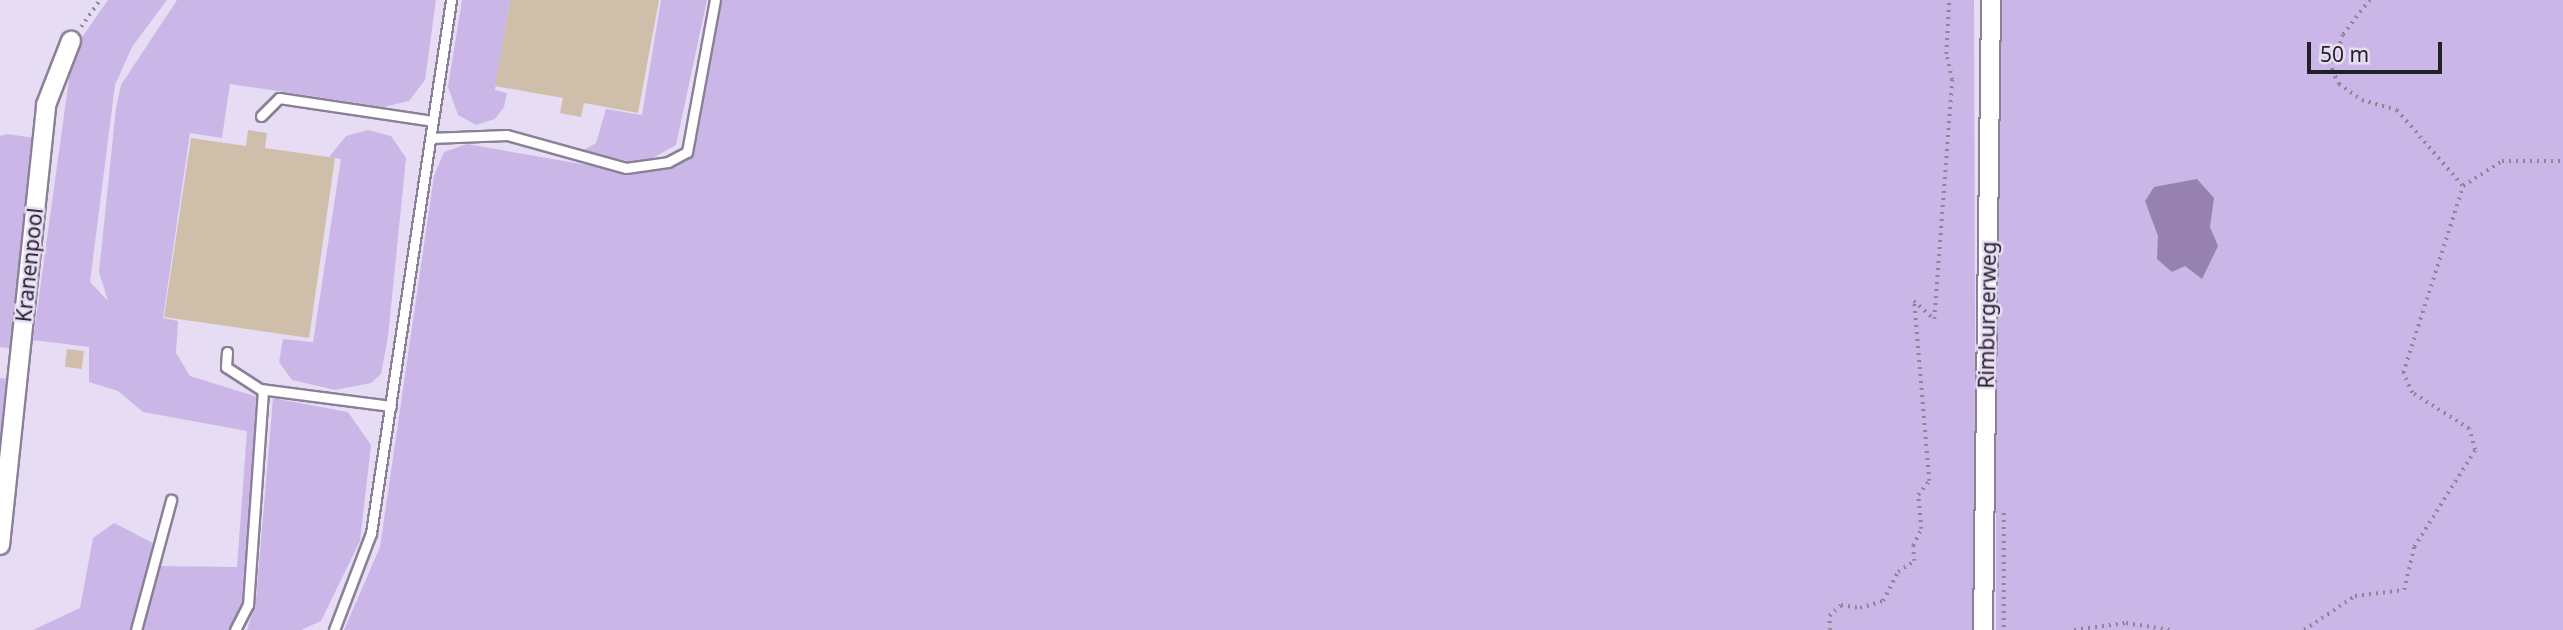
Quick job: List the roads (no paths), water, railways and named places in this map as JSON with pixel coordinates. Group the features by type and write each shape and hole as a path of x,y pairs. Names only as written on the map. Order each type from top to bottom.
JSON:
{"street":[{"name":"Rimburgerweg","path":"1983,630 1991,0"},
{"name":"Kranenpool","path":"0,545 46,105 71,41"}],"lane":[{"path":"334,630 371,533 451,0"},
{"path":"430,138 507,135 626,168 668,162 687,152 715,0"},
{"path":"261,117 279,98 432,121"},
{"path":"227,352 226,367 235,377 263,390 391,406"},
{"path":"235,630 248,606 263,390"},
{"path":"136,630 171,500"}]}
